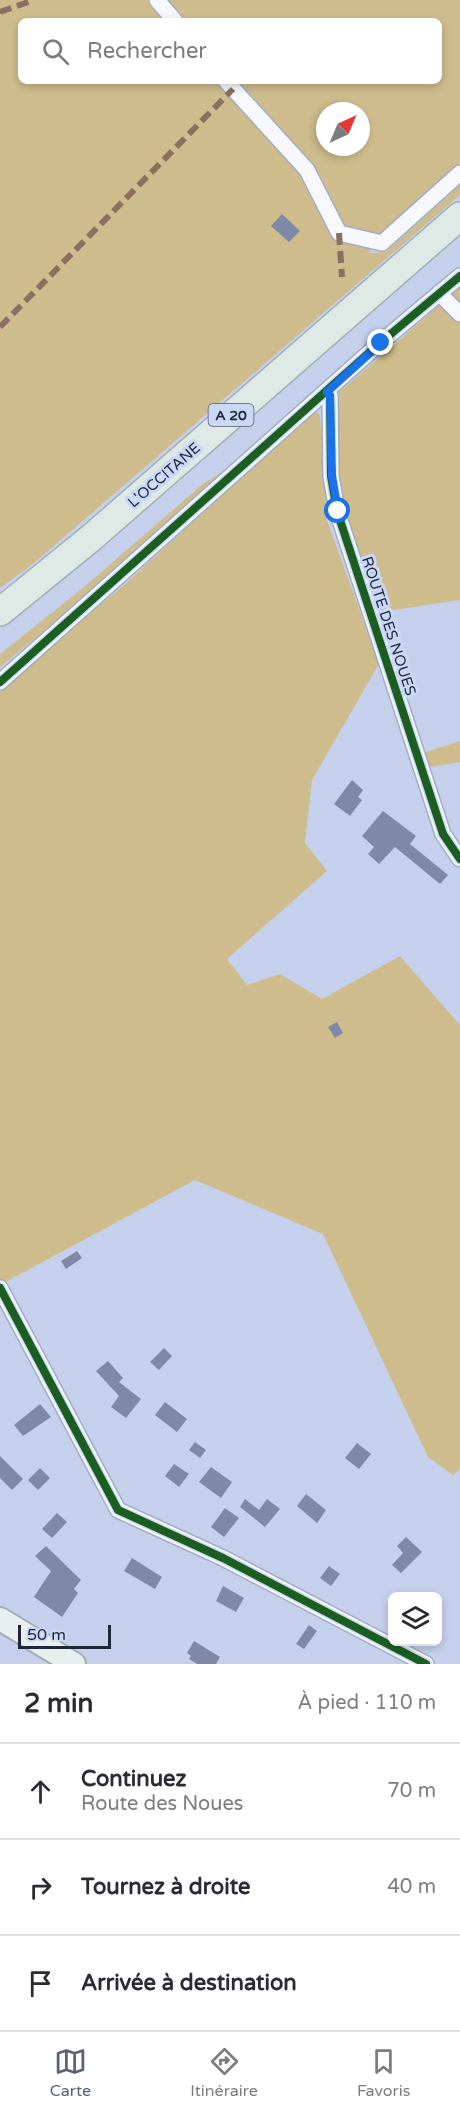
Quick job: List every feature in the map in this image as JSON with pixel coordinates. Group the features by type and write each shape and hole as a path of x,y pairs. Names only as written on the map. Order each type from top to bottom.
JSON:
{"highway":[{"name":"L'OCCITANE","path":"0,612 98,532 460,216"},
{"name":"L'OCCITANE","path":"0,633 88,563 460,239"}],"main road":[{"path":"0,1619 74,1664"}],"street":[{"path":"157,0 172,18"},
{"path":"229,84 307,170 339,233 382,243 460,173"},
{"path":"0,682 460,276"},
{"path":"439,293 460,314"},
{"name":"ROUTE DES NOUES","path":"327,392 330,396 332,476 338,511 443,834 460,859"},
{"path":"0,1288 118,1510 223,1558 426,1664"}],"shaded area":[{"path":"0,0 460,0 460,163 368,253 386,252 460,185 460,195 33,564 0,588"},
{"path":"460,287 460,600 374,613 339,483 335,396"},
{"path":"314,411 320,415 327,520 379,664 312,780 305,843 327,871 227,959 247,985 280,974 322,999 400,956 460,1025 460,1469 453,1475 428,1457 323,1234 195,1180 0,1285 0,687 123,586"},
{"path":"227,469 60,618 0,667 0,654 84,587 204,483"},
{"path":"460,741 460,762 425,768 426,752"}],"building":[{"path":"282,214 300,231 289,242 271,226"},
{"path":"352,780 363,790 358,797 362,800 350,816 334,804"},
{"path":"383,811 416,836 410,844 448,875 440,884 395,847 379,864 368,854 374,847 362,836"},
{"path":"337,1022 343,1033 335,1038 328,1027"},
{"path":"77,1251 82,1258 66,1269 61,1261"},
{"path":"164,1348 172,1356 159,1370 150,1362"},
{"path":"108,1361 123,1378 119,1382 141,1399 126,1418 111,1407 119,1396 96,1371"},
{"path":"165,1402 187,1419 177,1432 155,1415"},
{"path":"40,1404 51,1417 23,1436 14,1425"},
{"path":"195,1442 206,1450 200,1458 189,1450"},
{"path":"357,1443 371,1454 359,1469 345,1458"},
{"path":"0,1456 23,1479 12,1490 0,1478"},
{"path":"174,1464 189,1474 179,1487 165,1476"},
{"path":"211,1467 232,1482 221,1498 199,1482"},
{"path":"40,1468 50,1478 38,1490 28,1480"},
{"path":"306,1494 326,1510 317,1523 297,1506"},
{"path":"245,1499 259,1510 267,1499 280,1509 265,1527 240,1507"},
{"path":"225,1508 239,1518 224,1537 211,1527"},
{"path":"57,1513 67,1522 52,1538 42,1529"},
{"path":"406,1537 422,1552 401,1573 392,1565 403,1553 397,1546"},
{"path":"46,1546 81,1580 74,1589 78,1593 62,1617 34,1597 51,1571 35,1556"},
{"path":"132,1558 162,1577 155,1589 124,1571"},
{"path":"329,1566 340,1574 331,1586 320,1578"},
{"path":"223,1586 244,1598 236,1612 216,1601"},
{"path":"309,1625 317,1631 304,1649 296,1644"},
{"path":"194,1641 220,1657 216,1664 197,1664 189,1659 191,1656 187,1653"}],"marked path":[{"path":"0,12 34,0"},
{"path":"0,327 233,89"},
{"path":"339,233 342,277"}],"cycle path":[{"path":"0,682 380,343 460,276"},
{"path":"327,392 330,396 331,476 337,511 443,834 460,859"},
{"path":"0,1288 118,1510 223,1558 426,1664"}],"route":[{"path":"338,511 332,476 330,396 327,392 381,343"}]}
